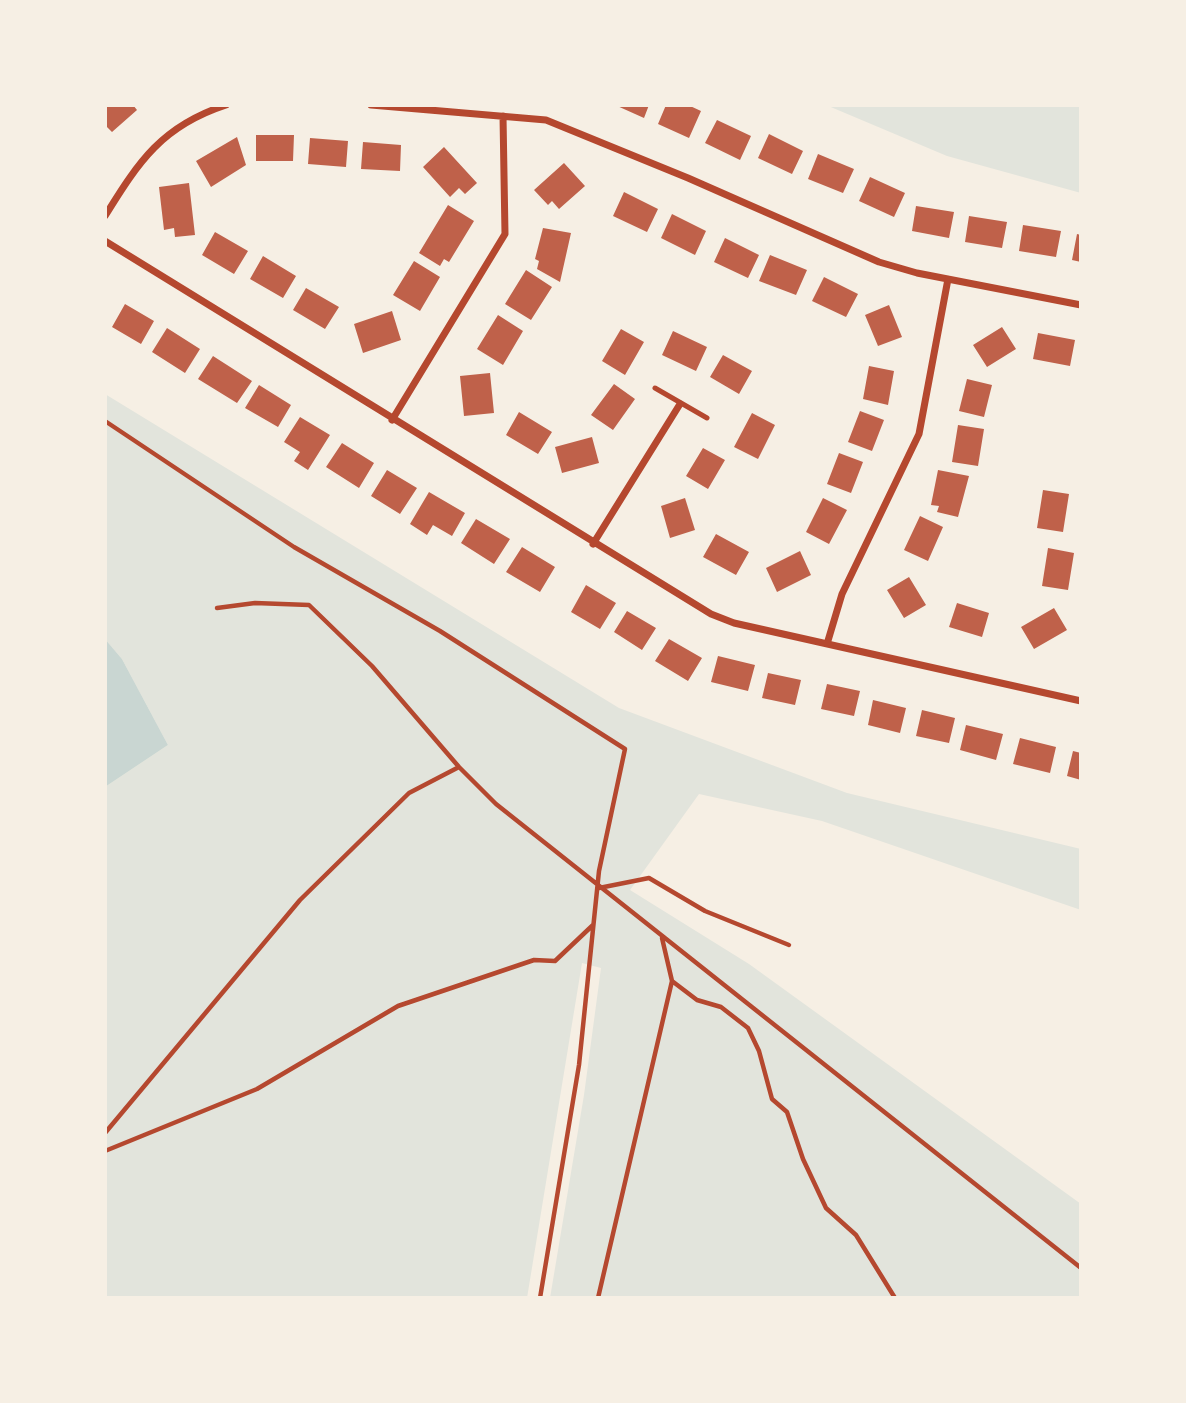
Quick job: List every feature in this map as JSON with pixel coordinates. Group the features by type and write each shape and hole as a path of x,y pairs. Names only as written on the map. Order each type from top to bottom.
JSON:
{"street":[{"path":"105,216 151,148 191,118 226,105"},
{"path":"371,105 546,120 573,129 879,262 948,279 1081,305"},
{"path":"392,420 505,234 503,116"},
{"path":"105,241 593,544 711,614 734,623 1081,699"},
{"path":"827,644 842,594 919,434 948,279"},
{"path":"593,544 680,404"}],"lane":[{"path":"655,388 707,418"}],"path":[{"path":"105,421 293,547 440,631 625,749 598,888 579,1065 540,1298"},
{"path":"217,608 255,603 309,605 372,666 459,767 496,804 598,888 1081,1268"},
{"path":"105,1133 300,900 409,793 459,767"},
{"path":"598,888 649,878 705,911 789,945"},
{"path":"105,1152 257,1089 398,1006 534,960 555,961 593,925"},
{"path":"598,1298 672,981 662,937"},
{"path":"672,981 697,1000 721,1007 748,1028 759,1051 772,1098 787,1112 803,1159 827,1208 856,1235 895,1298"}],"shaded area":[{"path":"826,105 1081,105 1081,193 947,156"},
{"path":"105,394 619,708 847,793 1081,849 1081,910 822,821 699,794 630,890 749,964 1081,1204 1081,1298 550,1298 584,1095 601,968 582,963 527,1298 105,1298 105,787 168,745 122,659 105,639"},
{"path":"105,639 122,659 168,745 105,787"}],"building":[{"path":"105,105 133,105 137,110 112,132 105,125"},
{"path":"615,105 649,105 644,118"},
{"path":"666,105 688,105 701,111 689,138 658,124"},
{"path":"717,120 751,136 740,160 705,143"},
{"path":"769,134 803,151 792,174 758,158"},
{"path":"256,135 294,135 293,161 256,161"},
{"path":"237,137 246,165 211,187 196,161"},
{"path":"310,138 348,141 346,167 308,164"},
{"path":"363,142 401,145 400,171 361,169"},
{"path":"444,147 477,183 465,194 459,188 450,197 423,167"},
{"path":"818,154 854,169 843,193 808,179"},
{"path":"564,163 585,186 559,209 552,201 548,205 534,190"},
{"path":"870,177 905,193 894,217 859,201"},
{"path":"189,183 195,235 175,237 174,228 164,230 159,187"},
{"path":"624,192 658,209 647,232 613,216"},
{"path":"448,205 474,221 449,262 444,259 440,266 419,253"},
{"path":"916,206 954,212 949,238 912,231"},
{"path":"672,214 706,231 695,255 661,238"},
{"path":"969,216 1007,222 1002,248 965,242"},
{"path":"1023,225 1061,231 1056,257 1019,251"},
{"path":"543,228 571,233 560,282 537,269 539,261 535,259"},
{"path":"215,232 248,251 234,274 202,255"},
{"path":"1077,234 1081,235 1081,262 1072,260"},
{"path":"725,238 759,255 748,278 714,262"},
{"path":"770,255 807,270 796,295 759,281"},
{"path":"263,256 296,276 283,298 250,279"},
{"path":"414,261 440,277 420,311 393,295"},
{"path":"526,270 552,287 531,320 505,304"},
{"path":"824,277 858,294 846,317 812,301"},
{"path":"306,288 339,307 325,329 293,310"},
{"path":"125,304 154,321 141,344 112,327"},
{"path":"889,305 902,337 878,346 865,315"},
{"path":"392,311 401,340 363,353 354,324"},
{"path":"498,315 523,331 503,365 477,349"},
{"path":"1002,327 1016,349 987,367 973,345"},
{"path":"167,328 200,349 185,373 152,352"},
{"path":"621,329 644,342 625,375 602,361"},
{"path":"673,331 707,347 696,371 662,355"},
{"path":"1038,333 1075,340 1070,366 1033,359"},
{"path":"723,355 752,371 739,394 710,377"},
{"path":"213,356 252,381 237,403 198,379"},
{"path":"869,366 894,371 888,405 863,399"},
{"path":"490,373 494,413 464,416 460,376"},
{"path":"967,379 992,385 984,417 959,411"},
{"path":"614,384 635,399 613,430 591,415"},
{"path":"259,385 291,405 278,427 245,408"},
{"path":"860,411 884,420 872,451 848,442"},
{"path":"519,412 552,432 538,454 506,435"},
{"path":"752,413 775,425 758,459 734,447"},
{"path":"300,417 330,435 308,470 294,461 300,452 284,442"},
{"path":"958,425 984,429 978,466 952,462"},
{"path":"592,437 599,463 562,473 555,447"},
{"path":"342,443 374,463 359,488 326,467"},
{"path":"703,448 725,460 708,489 686,476"},
{"path":"839,453 863,462 851,493 827,484"},
{"path":"387,470 417,488 400,514 371,496"},
{"path":"938,470 969,476 958,517 937,512 939,506 931,505"},
{"path":"1043,490 1069,494 1063,532 1037,528"},
{"path":"429,492 465,513 452,536 433,525 427,535 410,524"},
{"path":"685,498 695,530 670,538 661,506"},
{"path":"823,498 847,510 829,544 806,532"},
{"path":"920,516 943,527 928,561 904,550"},
{"path":"476,519 510,539 494,564 461,543"},
{"path":"716,534 749,552 736,575 703,557"},
{"path":"522,547 555,567 540,592 506,572"},
{"path":"1048,548 1074,553 1068,590 1042,586"},
{"path":"800,551 811,575 777,592 766,568"},
{"path":"909,577 926,605 904,618 887,590"},
{"path":"586,585 616,603 600,629 571,612"},
{"path":"957,603 989,613 982,637 949,627"},
{"path":"1054,608 1067,630 1034,649 1021,627"},
{"path":"627,611 656,628 642,650 614,632"},
{"path":"669,639 702,658 688,681 655,661"},
{"path":"718,656 755,665 748,691 711,682"},
{"path":"768,673 801,680 795,705 762,698"},
{"path":"827,684 860,691 854,716 821,709"},
{"path":"873,700 906,708 900,733 868,725"},
{"path":"922,710 955,718 949,743 916,736"},
{"path":"966,725 1003,734 996,760 960,750"},
{"path":"1020,738 1056,747 1050,773 1013,764"},
{"path":"1073,751 1081,753 1081,780 1067,776"}]}
